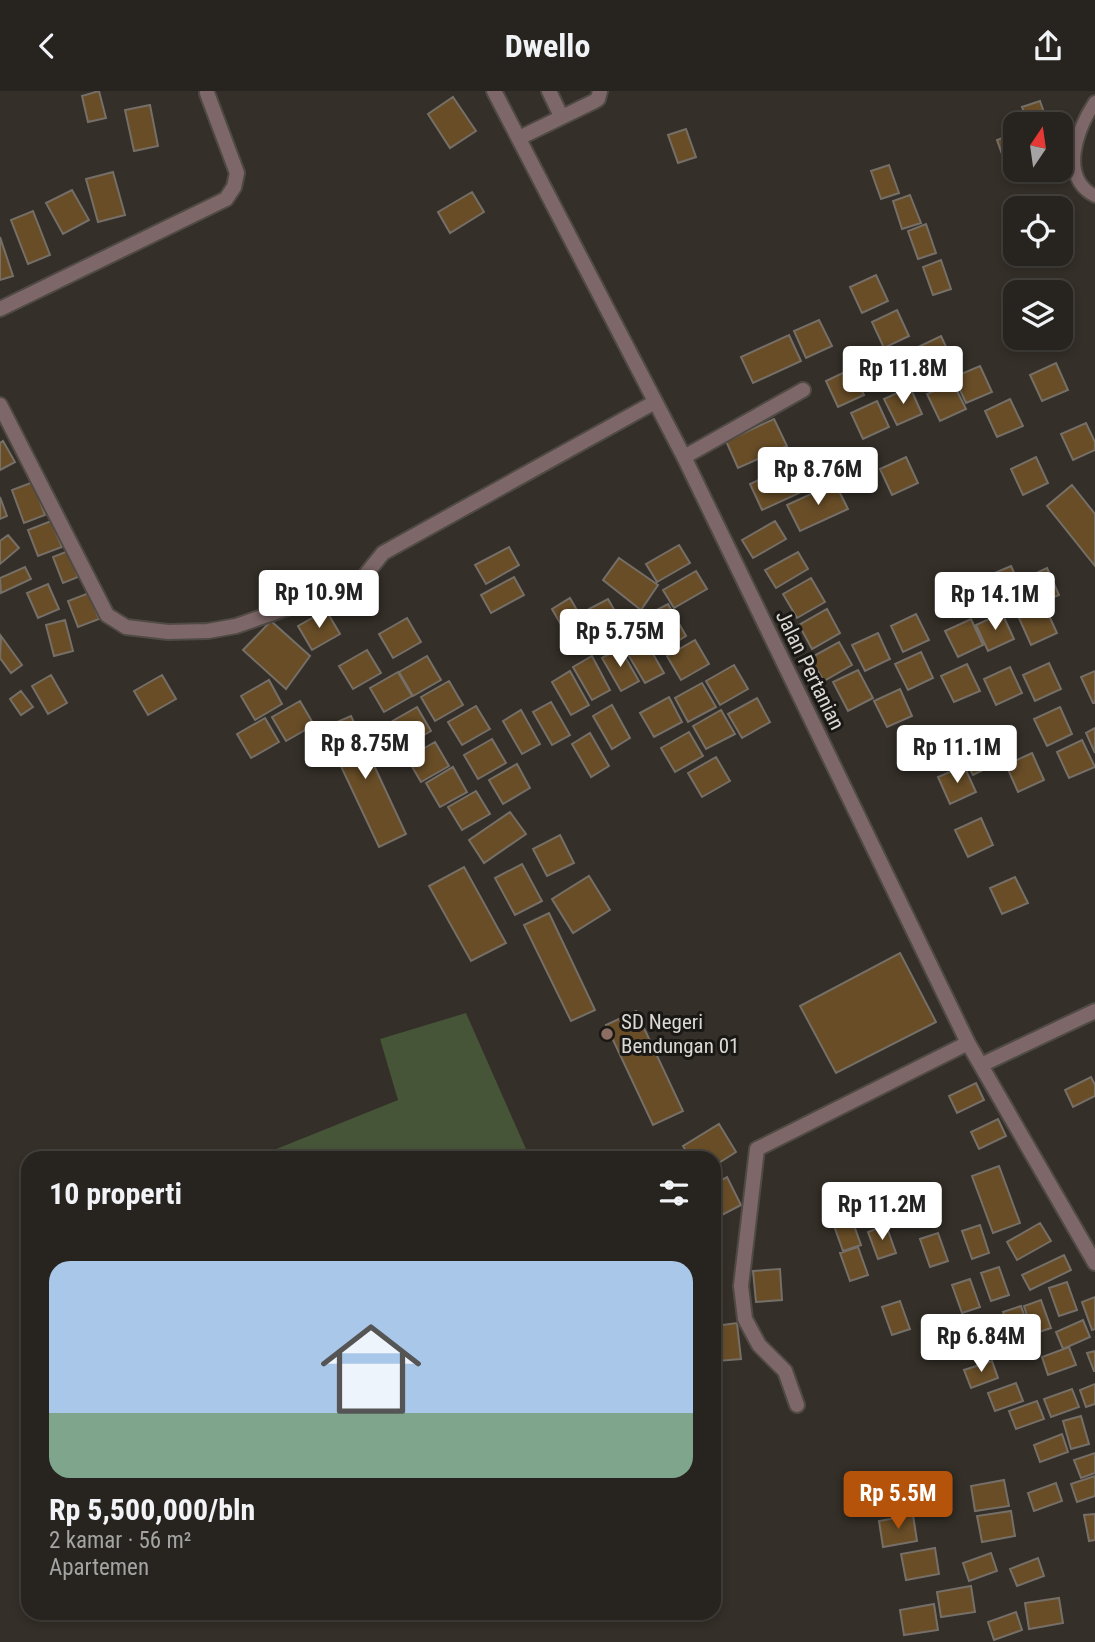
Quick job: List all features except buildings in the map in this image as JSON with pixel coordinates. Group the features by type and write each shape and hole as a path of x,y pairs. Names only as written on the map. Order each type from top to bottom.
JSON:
{"street":[{"name":"Jalan Pertanian","path":"494,91 684,457 968,1043 1095,1263"},
{"path":"549,91 561,116"},
{"path":"519,138 593,102 598,99 600,91"},
{"path":"0,310 226,199 234,187 237,173 207,93"},
{"path":"684,457 803,390"},
{"path":"0,405 107,615 125,627 168,632 236,627 359,583 383,553 655,402"},
{"path":"981,1065 1095,1011"},
{"path":"797,1405 785,1371 759,1345 745,1319 741,1286 758,1149 968,1043"}],"lane":[{"path":"1095,102 1081,126 1075,146 1075,160 1080,185 1095,196"}],"green space":[{"path":"466,1013 527,1151 271,1151 398,1100 380,1039"}],"place":[{"name":"SD Negeri Bendungan 01","path":"607,1034"}]}
